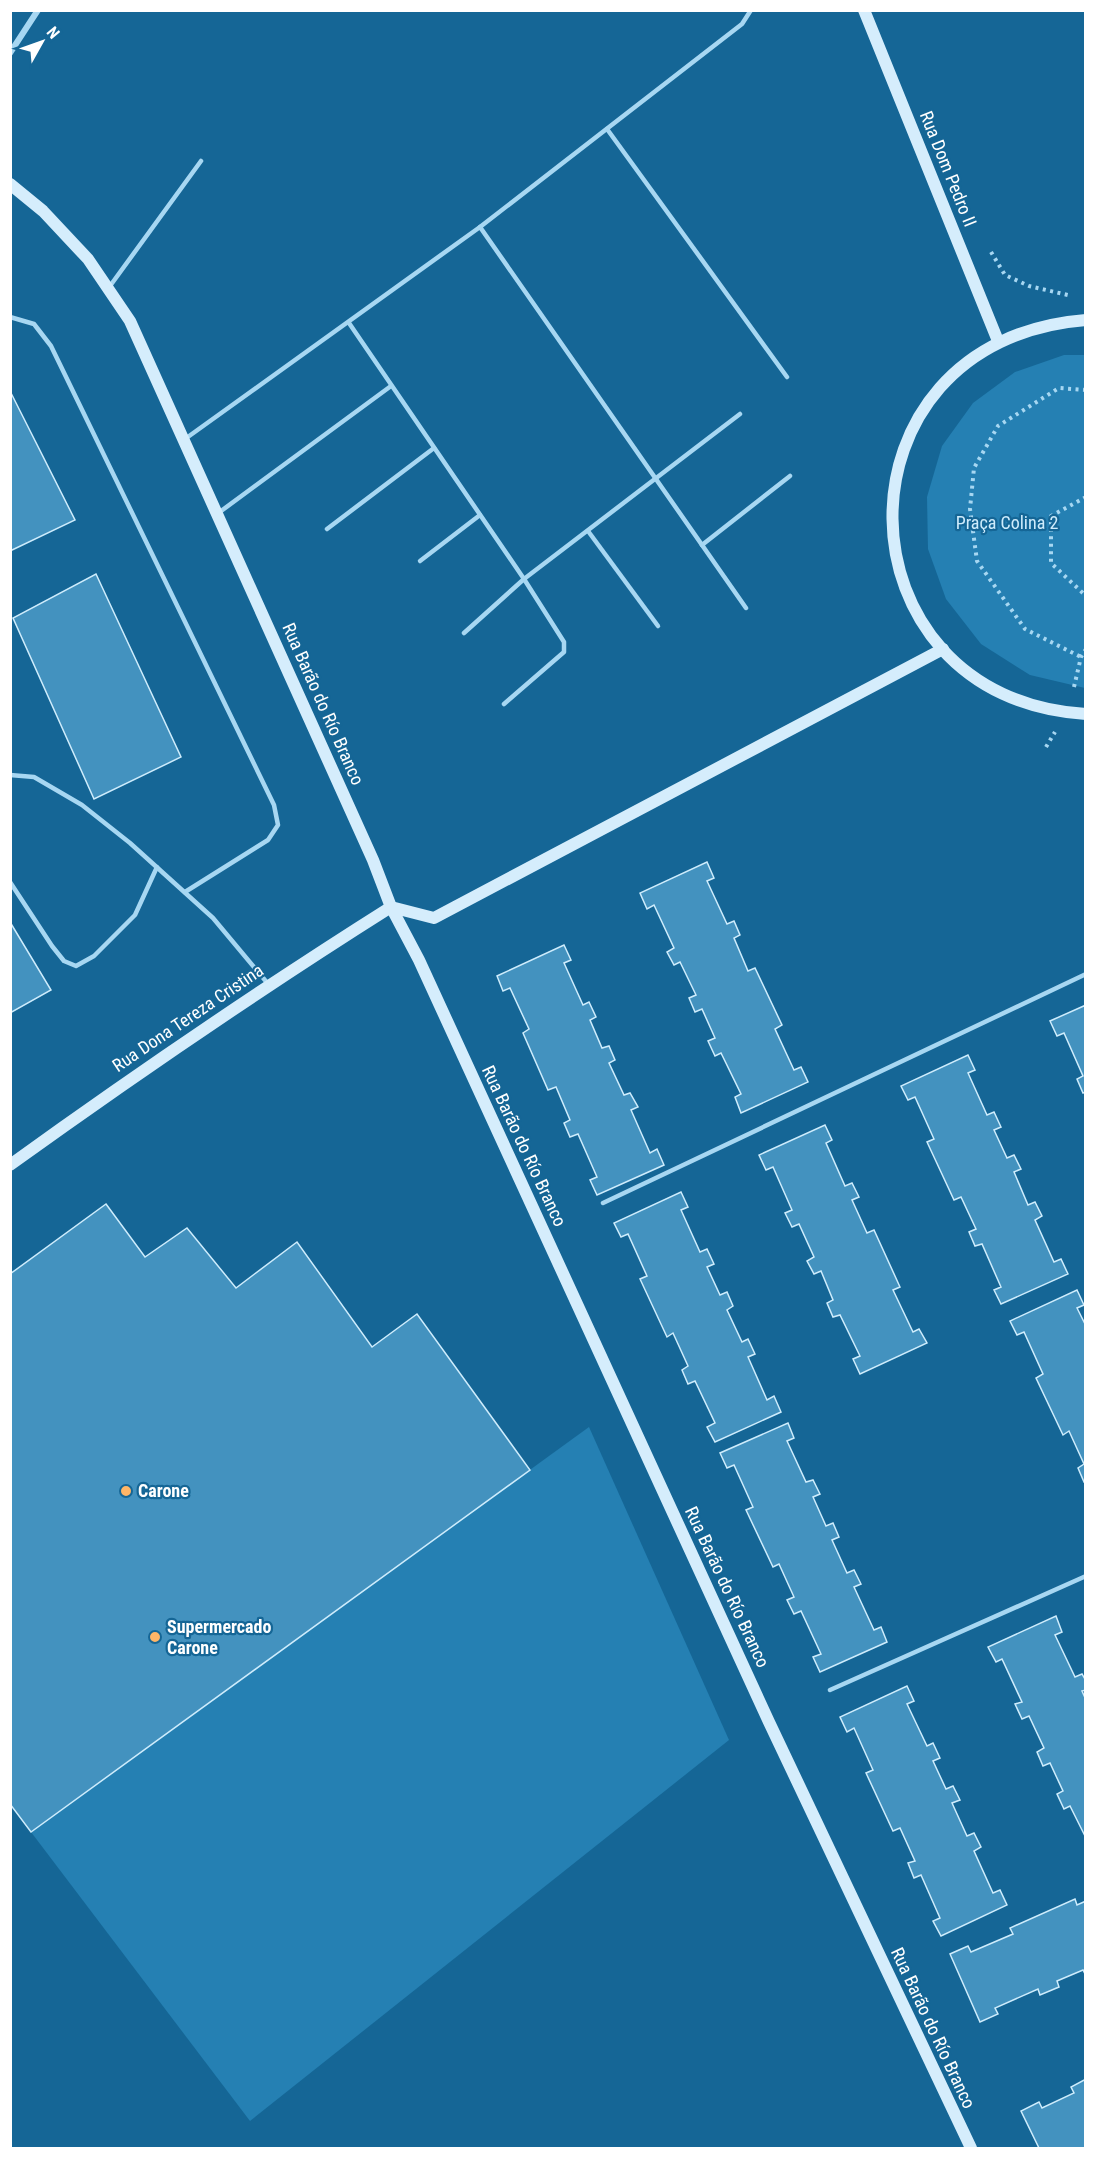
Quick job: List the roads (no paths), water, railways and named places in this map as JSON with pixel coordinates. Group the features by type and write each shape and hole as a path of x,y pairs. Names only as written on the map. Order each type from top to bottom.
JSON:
{"street":[{"path":"10,52 38,10"},
{"name":"Rua Dom Pedro II","path":"864,10 998,341"},
{"name":"Rua Barão do Río Branco","path":"10,184 43,211 88,259 130,321 373,860 391,907 424,971 770,1722 971,2148"},
{"path":"1086,320 1055,322 1026,329 998,341 953,372 918,416 906,441 892,495 892,532 900,577 925,627 943,649 963,669 987,686 1012,698 1040,707 1086,714"},
{"path":"391,907 434,918 943,649"},
{"name":"Rua Dona Tereza Cristina","path":"10,1165 118,1087 268,984 391,907"}],"lane":[{"path":"184,440 480,227 742,24 751,10"},
{"path":"607,129 787,376"},
{"path":"108,288 201,161"},
{"path":"480,227 746,608"},
{"path":"10,317 34,324 51,346 274,805 278,825 268,840 184,892"},
{"path":"348,323 525,579 564,642 564,652 504,704"},
{"path":"217,514 391,386"},
{"path":"464,633 525,579 740,414"},
{"path":"327,529 434,448"},
{"path":"702,545 790,476"},
{"path":"420,561 480,515"},
{"path":"588,531 658,626"},
{"path":"10,775 34,777 82,805 157,867 213,918 268,984"},
{"path":"10,882 52,946 64,961 76,966 94,956 135,915 157,867"},
{"path":"603,1203 1086,974"},
{"path":"830,1690 1086,1576"}],"place":[{"name":"Carone","path":"126,1491"},
{"name":"Supermercado Carone","path":"155,1637"}],"park label":[{"name":"Praça Colina 2","path":"1007,523"}]}
